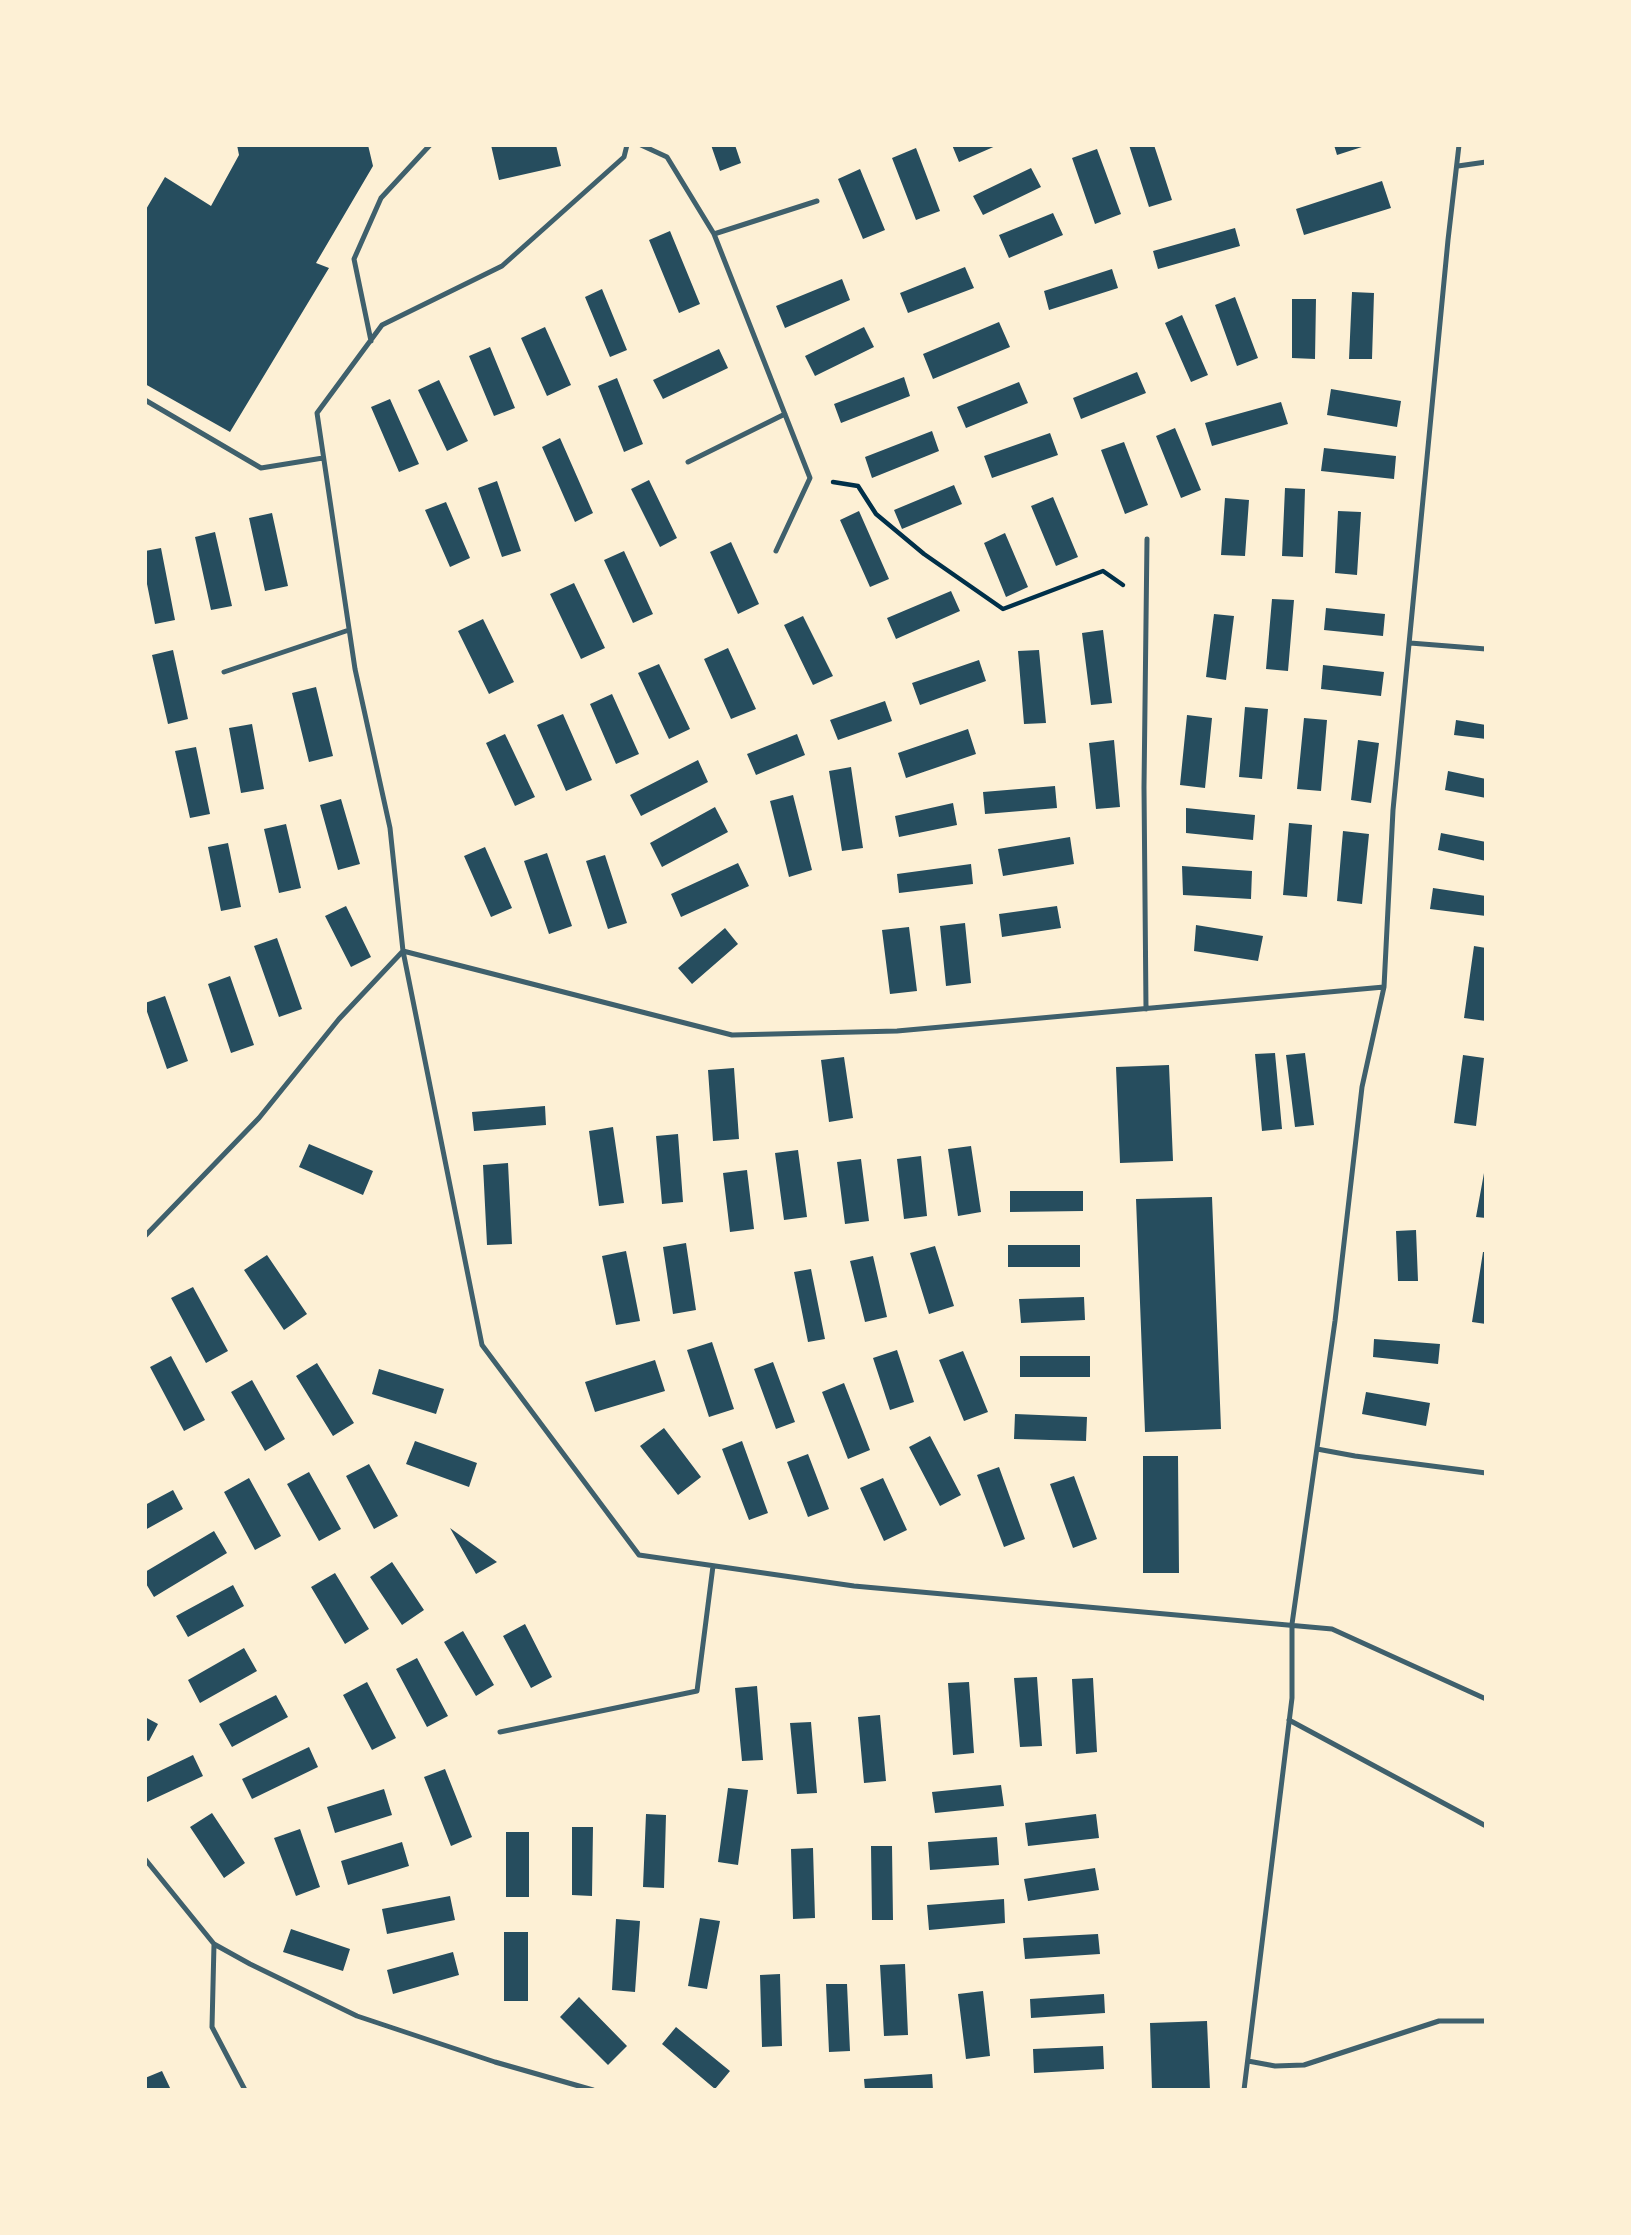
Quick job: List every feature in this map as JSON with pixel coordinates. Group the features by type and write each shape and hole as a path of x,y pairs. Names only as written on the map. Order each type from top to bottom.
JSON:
{"lane":[{"path":"371,341 354,259 381,198 430,145"},
{"path":"627,145 624,157 502,266 382,325 317,413 355,669 390,828 403,951 482,1345 639,1555 854,1586 1332,1629 1486,1699"},
{"path":"641,145 667,157 714,234 810,478 776,551"},
{"path":"1244,2090 1292,1698 1292,1624 1335,1321 1362,1087 1384,988 1392,810 1448,240 1460,145"},
{"path":"1458,166 1486,162"},
{"path":"714,234 817,201"},
{"path":"145,400 261,468 323,458"},
{"path":"688,462 785,414"},
{"path":"1146,1009 1144,787 1147,539"},
{"path":"224,672 349,630"},
{"path":"1410,643 1486,649"},
{"path":"403,951 732,1035 897,1031 1384,988"},
{"path":"145,1236 259,1118 339,1019 403,951"},
{"path":"1317,1449 1486,1473"},
{"path":"500,1732 697,1691 713,1566"},
{"path":"1289,1720 1486,1826"},
{"path":"145,1859 214,1944 250,1964 357,2016 495,2062 593,2090"},
{"path":"214,1944 212,2027 245,2090"},
{"path":"1248,2061 1275,2066 1304,2065 1439,2021 1486,2021"}],"path":[{"path":"810,478 858,486 876,514 924,554 1003,609 1103,571 1146,601"}],"building":[{"path":"237,145 368,145 373,166 316,263 329,268 230,432 145,384 145,211 165,177 211,206 239,155"},
{"path":"491,145 556,145 561,166 499,180"},
{"path":"711,145 735,145 741,163 720,171"},
{"path":"952,145 998,145 959,162"},
{"path":"1129,145 1154,145 1172,200 1149,207"},
{"path":"1334,145 1365,145 1365,146 1337,155"},
{"path":"916,148 940,211 916,220 892,158"},
{"path":"1097,149 1121,214 1095,224 1072,158"},
{"path":"1031,168 1041,187 983,215 973,196"},
{"path":"860,169 885,230 863,239 838,179"},
{"path":"1382,181 1391,208 1304,235 1296,209"},
{"path":"1053,213 1063,235 1009,258 999,235"},
{"path":"1235,228 1240,246 1158,269 1153,251"},
{"path":"670,231 700,304 679,313 649,240"},
{"path":"965,267 974,288 908,313 900,293"},
{"path":"1112,269 1118,288 1049,310 1044,291"},
{"path":"842,279 850,300 785,328 776,306"},
{"path":"602,289 627,350 610,357 585,297"},
{"path":"1352,292 1374,293 1372,359 1349,359"},
{"path":"1235,297 1258,358 1237,366 1215,305"},
{"path":"1292,299 1316,299 1315,359 1292,358"},
{"path":"1182,315 1208,375 1191,382 1165,323"},
{"path":"999,322 1010,347 933,379 923,354"},
{"path":"545,327 571,385 547,396 521,338"},
{"path":"864,327 874,347 815,376 805,356"},
{"path":"490,347 515,408 494,416 469,356"},
{"path":"719,349 728,368 663,399 653,380"},
{"path":"1137,372 1146,393 1081,419 1073,398"},
{"path":"904,377 910,396 841,423 834,404"},
{"path":"617,378 643,444 624,452 598,386"},
{"path":"439,380 468,441 447,451 418,390"},
{"path":"1019,382 1028,403 966,428 957,407"},
{"path":"1331,389 1401,401 1397,427 1327,415"},
{"path":"390,399 419,464 399,472 371,407"},
{"path":"1281,402 1288,424 1212,446 1205,423"},
{"path":"1175,428 1201,490 1181,498 1156,436"},
{"path":"932,431 939,451 872,478 865,457"},
{"path":"1050,433 1058,455 992,478 984,456"},
{"path":"560,438 593,513 575,522 542,447"},
{"path":"1124,442 1148,505 1125,514 1101,450"},
{"path":"1324,448 1396,456 1394,479 1321,471"},
{"path":"649,480 677,538 660,547 631,489"},
{"path":"497,481 521,551 502,557 478,488"},
{"path":"954,485 962,504 902,529 894,510"},
{"path":"1285,488 1305,489 1303,557 1282,556"},
{"path":"1053,497 1078,557 1056,566 1031,506"},
{"path":"1225,498 1249,500 1245,556 1221,555"},
{"path":"446,502 470,558 450,567 425,510"},
{"path":"859,511 889,579 870,587 840,520"},
{"path":"1338,511 1361,512 1357,575 1335,573"},
{"path":"272,513 288,586 265,591 249,518"},
{"path":"215,532 232,606 211,610 195,537"},
{"path":"1005,533 1028,587 1006,597 984,543"},
{"path":"731,542 759,604 738,614 710,552"},
{"path":"161,548 175,620 155,624 145,574 145,551"},
{"path":"624,551 653,614 633,623 604,560"},
{"path":"574,583 605,648 581,659 550,594"},
{"path":"951,591 960,611 896,639 887,618"},
{"path":"1272,599 1294,600 1288,671 1266,669"},
{"path":"1326,608 1385,614 1383,636 1324,630"},
{"path":"1214,614 1234,616 1226,680 1206,677"},
{"path":"803,616 833,676 813,685 784,625"},
{"path":"483,619 514,682 489,694 458,631"},
{"path":"1103,630 1112,703 1091,705 1082,633"},
{"path":"728,648 756,709 731,719 704,659"},
{"path":"173,650 188,719 168,724 152,655"},
{"path":"1039,650 1046,723 1024,724 1018,651"},
{"path":"979,660 986,681 920,705 912,683"},
{"path":"659,664 690,729 669,739 638,673"},
{"path":"1323,665 1384,672 1381,696 1321,689"},
{"path":"316,687 333,756 309,762 292,693"},
{"path":"612,694 639,754 616,764 590,704"},
{"path":"885,701 892,721 838,740 830,720"},
{"path":"1245,707 1268,709 1262,779 1239,777"},
{"path":"563,714 592,780 566,791 537,725"},
{"path":"1187,715 1212,718 1205,788 1180,785"},
{"path":"1304,718 1327,720 1321,791 1297,789"},
{"path":"1456,720 1486,725 1486,739 1454,735"},
{"path":"252,724 264,789 241,793 229,728"},
{"path":"968,729 976,754 906,778 898,753"},
{"path":"505,734 535,797 515,806 486,743"},
{"path":"797,734 805,755 756,775 747,754"},
{"path":"1114,740 1120,807 1096,809 1089,743"},
{"path":"1358,740 1379,743 1371,803 1351,800"},
{"path":"196,747 210,814 190,818 175,751"},
{"path":"698,760 708,782 641,816 630,795"},
{"path":"851,767 863,848 842,851 829,771"},
{"path":"1448,771 1486,779 1486,798 1445,790"},
{"path":"1055,786 1057,808 985,814 983,792"},
{"path":"793,795 812,870 789,877 770,801"},
{"path":"341,799 360,864 338,870 320,805"},
{"path":"953,803 957,825 899,837 895,816"},
{"path":"715,807 728,832 662,867 650,843"},
{"path":"1186,808 1255,815 1253,840 1186,833"},
{"path":"1289,823 1312,825 1307,897 1283,895"},
{"path":"286,824 301,888 279,893 264,829"},
{"path":"1343,831 1369,834 1362,904 1337,901"},
{"path":"1441,833 1486,842 1486,861 1438,850"},
{"path":"1070,837 1074,864 1003,876 998,849"},
{"path":"228,843 241,907 221,911 208,847"},
{"path":"485,847 512,908 491,917 464,856"},
{"path":"547,853 572,926 549,934 524,861"},
{"path":"605,855 627,923 608,929 586,861"},
{"path":"738,863 749,886 681,917 671,894"},
{"path":"971,864 973,884 899,893 897,874"},
{"path":"1182,866 1252,871 1251,899 1183,895"},
{"path":"1433,888 1486,896 1486,916 1430,909"},
{"path":"346,906 371,957 351,967 325,916"},
{"path":"1057,906 1061,928 1002,937 999,914"},
{"path":"965,923 971,983 946,986 940,926"},
{"path":"1196,925 1263,936 1258,961 1194,951"},
{"path":"909,927 917,991 890,994 882,930"},
{"path":"725,928 738,944 692,984 678,968"},
{"path":"277,938 302,1009 279,1017 254,946"},
{"path":"1474,946 1486,948 1486,1021 1464,1018"},
{"path":"230,976 254,1045 231,1053 208,984"},
{"path":"165,996 188,1061 167,1069 145,1006 145,1003"},
{"path":"1275,1053 1282,1129 1262,1131 1255,1054"},
{"path":"1305,1053 1314,1125 1295,1127 1286,1055"},
{"path":"1463,1055 1484,1058 1476,1126 1454,1123"},
{"path":"844,1057 853,1118 829,1122 821,1060"},
{"path":"1169,1065 1173,1161 1120,1163 1116,1067"},
{"path":"734,1068 739,1139 713,1141 708,1070"},
{"path":"545,1106 546,1125 474,1131 472,1112"},
{"path":"613,1127 624,1203 599,1206 589,1131"},
{"path":"678,1134 683,1202 662,1204 656,1136"},
{"path":"309,1144 373,1171 363,1195 299,1167"},
{"path":"971,1146 981,1212 958,1216 948,1149"},
{"path":"798,1150 807,1217 784,1220 775,1153"},
{"path":"921,1156 927,1216 904,1219 897,1159"},
{"path":"861,1159 869,1221 845,1224 837,1162"},
{"path":"508,1163 512,1244 487,1245 483,1165"},
{"path":"747,1170 754,1229 730,1232 723,1173"},
{"path":"1486,1173 1486,1218 1476,1217"},
{"path":"1010,1191 1083,1191 1083,1211 1010,1212"},
{"path":"1212,1197 1221,1429 1145,1432 1136,1199"},
{"path":"1416,1230 1418,1281 1398,1281 1396,1231"},
{"path":"686,1243 696,1310 673,1314 663,1247"},
{"path":"1008,1245 1080,1245 1080,1267 1008,1267"},
{"path":"935,1246 954,1306 929,1314 910,1253"},
{"path":"626,1251 640,1321 616,1325 602,1256"},
{"path":"1483,1252 1486,1252 1486,1324 1472,1322"},
{"path":"267,1255 307,1314 284,1330 244,1270"},
{"path":"873,1256 887,1317 865,1322 850,1261"},
{"path":"811,1269 825,1339 808,1342 794,1272"},
{"path":"193,1287 228,1351 206,1363 171,1298"},
{"path":"1084,1297 1085,1320 1021,1323 1019,1299"},
{"path":"1374,1339 1440,1344 1438,1364 1373,1357"},
{"path":"712,1342 734,1409 709,1417 687,1350"},
{"path":"897,1350 914,1402 890,1410 873,1358"},
{"path":"963,1351 988,1412 964,1421 939,1360"},
{"path":"171,1356 205,1420 184,1431 150,1367"},
{"path":"1020,1356 1090,1356 1090,1377 1020,1377"},
{"path":"655,1360 665,1391 595,1412 585,1382"},
{"path":"773,1362 795,1422 776,1429 754,1369"},
{"path":"317,1363 354,1423 333,1436 296,1376"},
{"path":"379,1369 444,1389 436,1414 372,1394"},
{"path":"252,1380 285,1439 265,1451 231,1392"},
{"path":"844,1383 870,1450 848,1459 822,1392"},
{"path":"1366,1392 1430,1403 1426,1426 1362,1414"},
{"path":"1015,1414 1087,1417 1086,1441 1014,1439"},
{"path":"664,1428 701,1477 678,1495 640,1446"},
{"path":"930,1436 961,1495 940,1506 909,1447"},
{"path":"415,1441 477,1463 469,1487 406,1464"},
{"path":"742,1441 768,1513 749,1520 722,1449"},
{"path":"808,1454 829,1509 808,1517 787,1462"},
{"path":"1143,1456 1178,1456 1179,1573 1143,1573"},
{"path":"369,1464 398,1516 374,1529 346,1476"},
{"path":"999,1467 1025,1539 1004,1547 977,1475"},
{"path":"309,1472 341,1529 319,1541 287,1484"},
{"path":"1074,1476 1097,1539 1073,1548 1050,1484"},
{"path":"249,1478 281,1536 255,1550 224,1492"},
{"path":"883,1478 907,1530 884,1541 860,1488"},
{"path":"173,1490 183,1509 145,1530 145,1505"},
{"path":"450,1528 497,1562 476,1574"},
{"path":"214,1531 227,1553 154,1597 145,1582 145,1572"},
{"path":"392,1562 424,1610 402,1625 370,1577"},
{"path":"335,1573 369,1629 345,1644 311,1587"},
{"path":"233,1585 244,1606 188,1637 176,1616"},
{"path":"525,1624 552,1677 531,1688 503,1636"},
{"path":"463,1631 494,1685 476,1696 444,1642"},
{"path":"244,1648 257,1671 200,1703 188,1680"},
{"path":"417,1658 448,1716 427,1727 396,1669"},
{"path":"1037,1677 1042,1746 1020,1747 1014,1678"},
{"path":"1093,1678 1097,1752 1076,1754 1072,1679"},
{"path":"367,1682 396,1738 372,1750 343,1695"},
{"path":"969,1682 974,1753 953,1755 948,1683"},
{"path":"757,1686 763,1760 742,1761 735,1688"},
{"path":"276,1695 288,1717 232,1747 219,1724"},
{"path":"880,1715 886,1781 864,1783 858,1717"},
{"path":"145,1717 158,1724 149,1741 145,1740"},
{"path":"811,1722 817,1793 797,1794 790,1723"},
{"path":"309,1747 318,1767 252,1799 242,1779"},
{"path":"193,1755 203,1776 145,1803 145,1778"},
{"path":"445,1769 472,1837 451,1846 424,1777"},
{"path":"1001,1785 1004,1806 935,1813 932,1792"},
{"path":"728,1788 748,1790 738,1865 718,1862"},
{"path":"384,1789 392,1815 335,1833 327,1807"},
{"path":"212,1813 245,1863 224,1878 190,1827"},
{"path":"646,1814 666,1815 664,1888 643,1887"},
{"path":"1096,1814 1099,1838 1028,1846 1025,1823"},
{"path":"572,1827 593,1827 592,1896 572,1895"},
{"path":"300,1829 320,1887 296,1896 274,1838"},
{"path":"506,1832 529,1832 529,1897 506,1897"},
{"path":"997,1837 999,1865 930,1870 928,1842"},
{"path":"402,1842 409,1866 348,1885 341,1861"},
{"path":"871,1846 892,1846 893,1920 872,1920"},
{"path":"813,1848 815,1918 793,1919 791,1849"},
{"path":"1095,1868 1099,1890 1028,1901 1024,1879"},
{"path":"450,1896 455,1920 387,1934 382,1909"},
{"path":"1004,1899 1005,1923 929,1930 927,1905"},
{"path":"700,1918 720,1921 707,1989 688,1986"},
{"path":"616,1919 640,1921 635,1992 612,1990"},
{"path":"291,1929 350,1949 343,1971 283,1952"},
{"path":"504,1932 528,1932 528,2001 504,2001"},
{"path":"1098,1934 1100,1954 1025,1959 1023,1938"},
{"path":"453,1952 459,1975 393,1994 387,1970"},
{"path":"905,1964 908,2035 884,2036 880,1965"},
{"path":"780,1974 782,2046 762,2047 760,1975"},
{"path":"826,1984 847,1984 850,2051 829,2052"},
{"path":"983,1991 990,2056 966,2059 958,1994"},
{"path":"1104,1994 1105,2013 1031,2018 1030,1999"},
{"path":"579,1997 627,2046 608,2065 560,2017"},
{"path":"1207,2021 1210,2090 1152,2090 1150,2023"},
{"path":"676,2027 730,2071 715,2089 662,2044"},
{"path":"1103,2046 1104,2069 1034,2073 1033,2049"},
{"path":"162,2071 171,2090 145,2090 145,2078"},
{"path":"932,2074 933,2090 865,2090 864,2079"}]}
